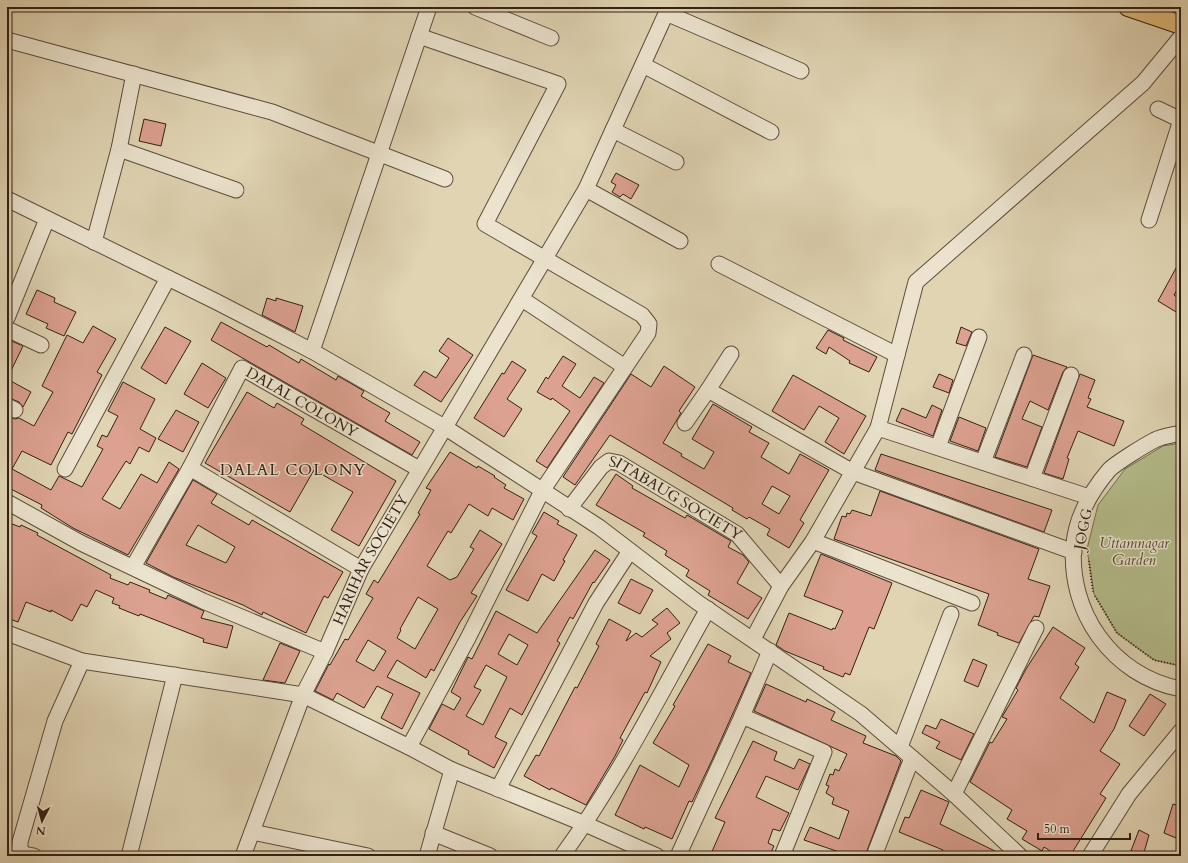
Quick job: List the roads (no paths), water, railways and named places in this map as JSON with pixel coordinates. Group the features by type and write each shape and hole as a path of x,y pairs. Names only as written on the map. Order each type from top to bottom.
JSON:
{"main road":[{"path":"1128,7 1181,25"},
{"path":"1159,9 1181,18"}],"street":[{"path":"312,351 429,7"},
{"path":"475,7 551,38"},
{"path":"668,10 801,71"},
{"name":"HARIHAR SOCIETY","path":"243,856 303,695 325,652 361,569 419,469 446,428 586,189 668,10"},
{"path":"413,749 542,491 648,333 649,324 642,315 485,224 558,84 420,36"},
{"path":"753,639 781,586 813,541 878,428 916,282 1143,83 1181,37"},
{"path":"7,40 272,112 379,153 444,180"},
{"path":"643,65 771,132"},
{"path":"94,242 119,149 134,74"},
{"path":"1149,220 1181,120 1158,110"},
{"path":"613,130 676,162"},
{"path":"119,149 236,190"},
{"path":"586,189 680,241"},
{"path":"7,199 312,351 446,428 599,527 708,609 861,714 954,794 1005,850 1020,856"},
{"path":"7,318 47,219"},
{"path":"719,264 897,355"},
{"path":"65,469 168,278"},
{"path":"522,299 625,367"},
{"path":"7,329 41,345"},
{"path":"938,448 979,338"},
{"path":"685,423 731,354"},
{"path":"983,462 1024,355"},
{"name":"DALAL COLONY","path":"190,468 242,368 419,469"},
{"path":"1032,478 1071,375"},
{"path":"708,390 852,472 1081,554"},
{"path":"878,428 1089,497"},
{"path":"1181,433 1156,440 1110,469 1089,497 1082,513 1074,542 1081,554 1076,588 1090,626 1118,659 1155,682 1181,689"},
{"name":"SITABAUG SOCIETY","path":"569,509 601,467 609,461 619,463 737,534 781,586"},
{"path":"133,567 190,468 361,569"},
{"path":"7,502 81,543 203,601 325,652"},
{"path":"813,541 972,603"},
{"path":"498,789 596,603 630,551"},
{"path":"562,856 585,824 708,609"},
{"path":"900,748 951,614"},
{"path":"954,794 1036,628"},
{"path":"7,632 82,661 303,695 474,779"},
{"path":"678,856 770,651"},
{"path":"20,853 20,842 55,721 82,661"},
{"path":"129,856 174,675"},
{"path":"742,716 824,752 782,856"},
{"path":"1090,856 1129,794 1181,731"},
{"path":"413,749 452,770 585,824 656,856"},
{"path":"874,856 912,758"},
{"path":"427,856 452,770"},
{"path":"252,832 368,856"},
{"path":"433,833 490,856"}],"district":[{"name":"DALAL COLONY","path":"293,469"}],"park label":[{"name":"Uttamnagar Garden","path":"1134,552"}]}
